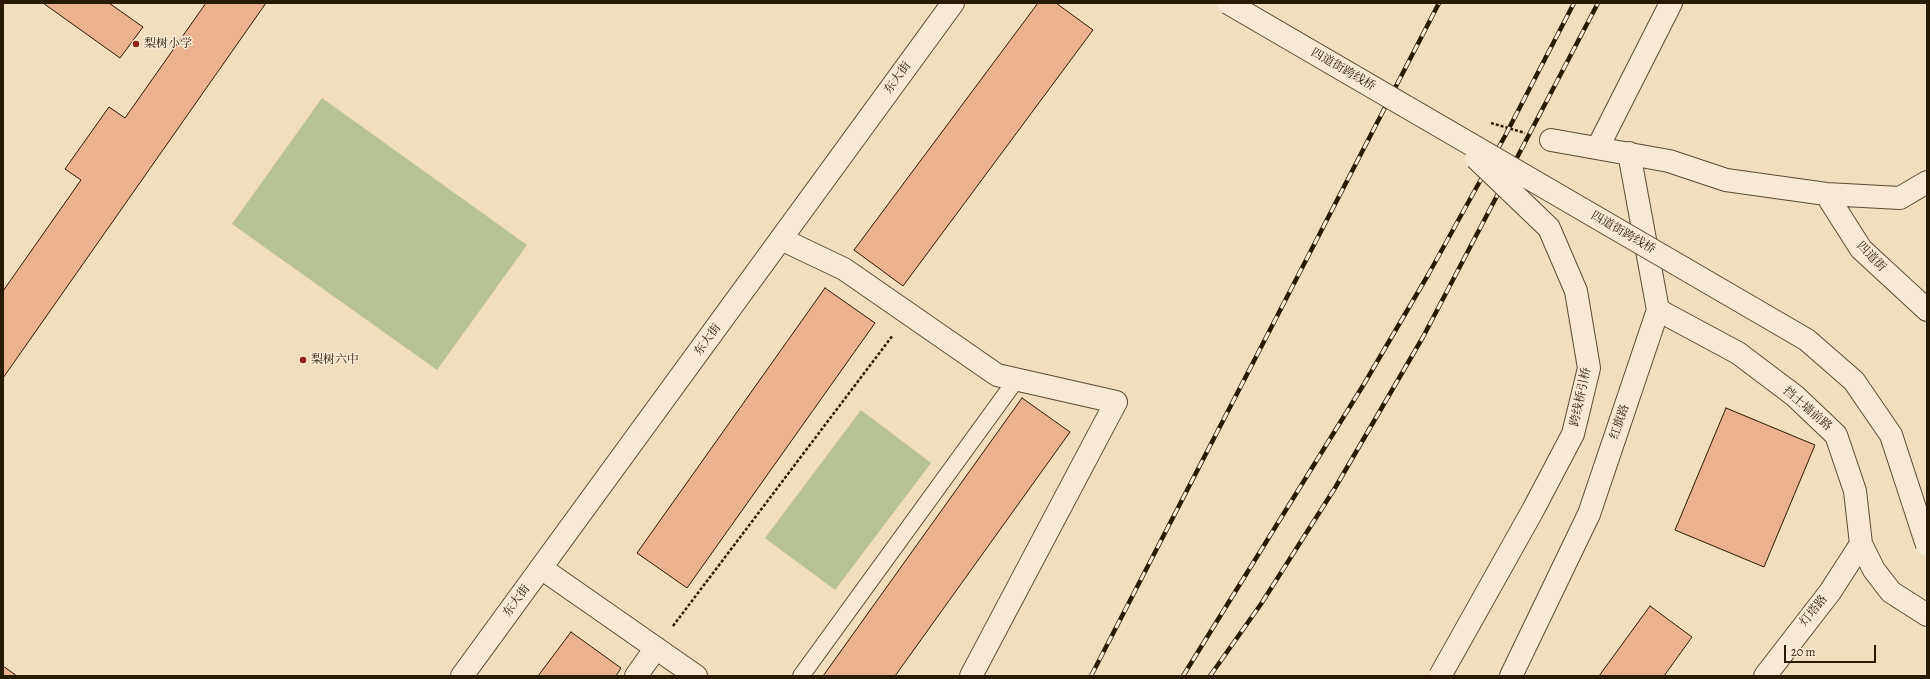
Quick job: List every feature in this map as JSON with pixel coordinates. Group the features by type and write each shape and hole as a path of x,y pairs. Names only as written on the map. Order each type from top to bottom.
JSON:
{"street":[{"name":"东大街","path":"462,676 953,3"},
{"name":"四道街跨线桥","path":"1228,3 1807,340 1854,381 1891,435 1927,545"},
{"path":"1598,147 1671,3"},
{"name":"跨线桥引桥","path":"1440,676 1533,510 1573,434 1589,368 1576,291 1549,228 1451,133"},
{"path":"1551,140 1598,147 1669,161 1726,180 1826,194 1900,198 1927,182"},
{"name":"红旗路","path":"1512,676 1589,514 1658,310 1629,153"},
{"name":"四道街","path":"1826,194 1861,249 1927,310"},
{"path":"781,239 844,269 997,375 1116,402 971,676"},
{"name":"挡土墙前路","path":"1658,310 1738,354 1795,396 1836,435 1855,491 1861,544 1874,570 1891,592 1927,616"},
{"name":"灯塔路","path":"1765,676 1830,592 1861,544"},
{"path":"541,568 696,676"},
{"path":"636,676 656,648"}],"lane":[{"path":"801,676 1016,380"}],"path":[{"path":"656,648 909,314"}],"green space":[{"path":"322,98 527,245 437,370 232,224"},
{"path":"861,410 931,463 835,590 765,538"}],"building":[{"path":"43,3 109,3 143,27 120,58"},
{"path":"206,3 266,3 3,378 3,291 81,180 65,169 109,107 125,118"},
{"path":"1038,3 1056,3 1093,30 903,286 854,250"},
{"path":"825,288 875,323 687,588 637,553"},
{"path":"1022,398 1070,432 895,676 823,676"},
{"path":"1726,408 1815,445 1764,567 1675,530"},
{"path":"1650,606 1692,637 1664,676 1599,676"},
{"path":"571,632 621,668 616,676 538,676"},
{"path":"3,666 17,676 3,676"}],"railway":[{"path":"1091,676 1439,3"},
{"path":"1183,676 1364,384 1428,275 1505,136 1574,3"},
{"path":"1210,676 1261,604 1335,488 1423,337 1598,3"}],"place":[{"name":"梨树小学","path":"136,44"},
{"name":"梨树六中","path":"303,360"}]}
